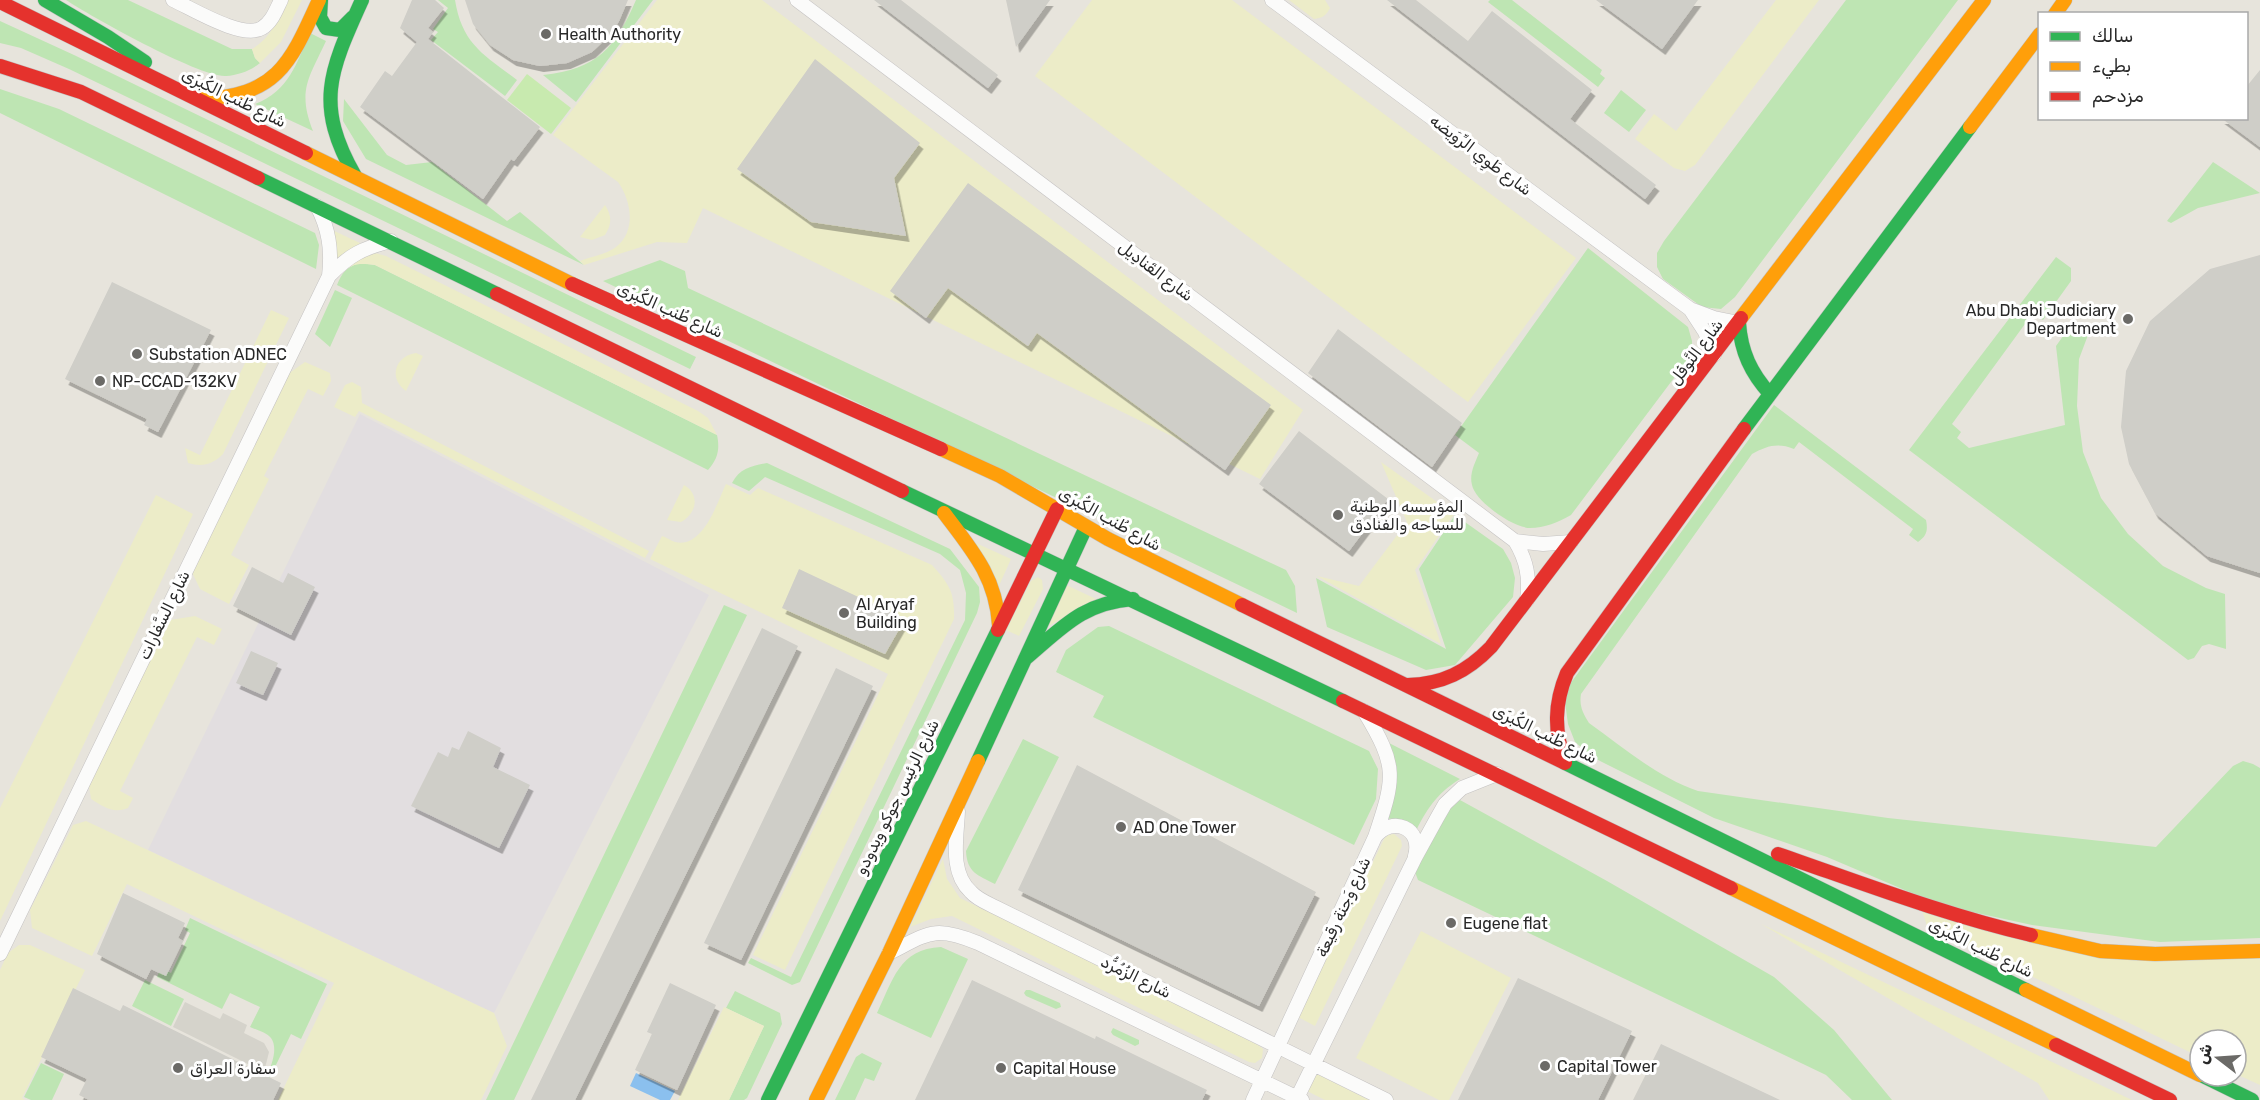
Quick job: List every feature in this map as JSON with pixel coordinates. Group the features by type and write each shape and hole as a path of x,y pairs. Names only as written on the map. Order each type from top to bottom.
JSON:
{"main road":[{"path":"45,0 137,56 167,84"},
{"path":"320,0 321,22 332,31 344,28 360,5"},
{"path":"200,99 216,100 238,96 262,85 275,75 296,50 320,0"},
{"name":"شارع النَّوفَل","path":"1408,685 1435,684 1454,677 1472,667 1491,647 1984,0"},
{"name":"شارع طُنب الكُبرَى","path":"0,2 582,289 1000,476 1086,527 2188,1069"},
{"path":"355,176 345,162 335,138 329,96 335,62 360,5"},
{"path":"1564,762 1556,737 1555,710 1565,676 1770,394 2038,37"},
{"path":"0,66 81,92 942,510 1362,709 2170,1100"},
{"path":"1739,323 1740,343 1746,362 1756,379 1770,394"},
{"name":"شارع الرئيس جوكو ويدودو","path":"768,1100 1057,509"},
{"path":"942,510 986,569 993,582 1000,611 999,625"},
{"path":"816,1100 889,953 1086,527"},
{"path":"1025,659 1086,609 1109,601 1133,599"},
{"path":"1692,824 1920,904 1991,926 2100,951 2155,954 2260,951"},
{"name":"شارع طُنب الكُبرَى","path":"2228,1088 2252,1100"}],"street":[{"path":"173,0 236,29 250,32 257,31 268,23 280,0"},
{"name":"شارع القَنادِيل","path":"797,0 1515,542"},
{"name":"شارع طَوِي الرِّوَيضه","path":"1272,0 1690,309 1714,318 1739,323"},
{"name":"شارع السَّفارات","path":"0,954 328,276 331,247 328,232 317,206"},
{"name":"شارع السَّفارات","path":"328,276 350,256 363,249 391,241"},
{"name":"شارع طَوِي الرِّوَيضه","path":"1690,309 1706,332 1714,356"},
{"path":"1515,542 1543,544 1571,542"},
{"path":"1515,542 1521,552 1528,575 1527,600"},
{"name":"شارع وَجنة رقَيعة","path":"1253,1100 1376,837 1389,796 1390,767 1379,737 1362,709"},
{"path":"889,953 933,933 955,934 978,943 1299,1099 1415,858 1441,811 1453,796 1474,782 1497,774"},
{"name":"شارع الزُمُرُّد","path":"959,803 956,858 958,871 971,894 1386,1100"},
{"path":"1376,837 1380,832 1392,826 1405,828 1415,838 1417,851 1415,858"}],"shaded area":[{"path":"66,0 128,0 232,49 252,49 255,58 260,63 235,75 213,74 146,45"},
{"path":"438,0 455,0 458,15 469,38 485,55 517,80 505,96 431,40 438,32 433,29 448,8"},
{"path":"636,0 653,0 576,102 543,75 578,68 602,53 620,31"},
{"path":"1490,0 1512,0 1602,70 1600,74 1605,78 1598,87 1488,2"},
{"path":"1846,0 1958,0 1735,297 1721,309 1702,307 1663,279 1657,267 1657,253"},
{"path":"0,21 696,357 690,369 69,69 21,48 0,43"},
{"path":"310,33 326,41 307,84 306,105 313,131 255,104 276,92 284,84"},
{"path":"0,89 59,109 315,233 319,245 316,269 0,113"},
{"path":"1621,90 1646,110 1629,132 1604,113"},
{"path":"344,99 387,155 406,165 432,162 507,221 520,212 584,265 366,159 343,121"},
{"path":"2213,162 2260,193 2198,208 2171,223 2167,221"},
{"path":"1588,248 1688,327 1692,341 1692,354 1571,515 1546,526 1523,527 1505,519 1480,498 1472,485 1471,477 1479,453 1455,435"},
{"path":"2056,257 2071,268 2071,281 2043,320 2033,313 1952,424 1961,432 1957,438 1969,448 2065,425 2056,346 2071,325 2091,327 2079,359 2077,406 2083,452 2101,498 2128,534 2163,566 2206,588 2225,594 2226,649 2209,644 2202,646 2194,658 2188,660 1909,450"},
{"path":"660,260 685,271 688,288 1286,570 1295,586 1297,613 603,281"},
{"path":"360,263 375,265 717,435 718,449 714,462 708,470 337,285 345,271"},
{"path":"335,290 352,298 330,347 315,334"},
{"path":"1774,405 1926,520 1925,535 1918,542 1909,535 1913,529 1799,442 1794,449 1772,446 1752,454 1581,694 1582,709 1589,723 1655,770 1698,791 1888,818 2156,847 2233,766 2243,761 2253,764 2260,768 2260,938 2160,942 2032,925 1940,905 1827,857 1714,818 1594,758 1575,742 1568,724 1565,702 1570,684"},
{"path":"360,414 709,595 494,1013 148,850"},
{"path":"767,463 950,549 979,587 980,602 977,613 800,982 792,985 748,963 751,958 791,977 965,620 966,593 960,570 940,554 765,477 749,491 732,483 743,471"},
{"path":"1455,515 1503,549 1511,563 1515,578 1513,597 1455,665 1426,670 1327,627 1316,578 1446,649 1419,569"},
{"path":"724,605 747,615 514,1100 486,1100"},
{"path":"1109,626 1369,751 1378,769 1376,799 1354,845 1093,717 1104,696 1056,672 1066,650 1098,627"},
{"path":"1023,739 1059,757 995,884 971,869 966,851"},
{"path":"1389,743 1460,779 1433,803 1414,835 1403,822 1386,819 1392,806 1397,768"},
{"path":"1460,800 1774,977 1834,1030 1892,1100 1852,1100 1826,1075 1418,880 1415,872 1449,810"},
{"path":"190,918 327,984 301,1039 291,1034 259,1100 255,1100 270,1069 274,1052 271,1038 250,1027 260,1007 230,993 222,1009 157,977 161,968 171,973 190,933 185,930"},
{"path":"941,947 968,959 931,1038 877,1013 899,968 916,954 927,949"},
{"path":"145,980 184,999 171,1026 132,1006"},
{"path":"1026,990 1060,1003 1061,1007 1056,1009 1026,996 1024,993"},
{"path":"735,991 780,1013 782,1024 744,1100 729,1100 764,1026 726,1008"},
{"path":"185,1002 220,1019 223,1013 247,1025 244,1033 264,1043 269,1052 264,1072 173,1027"},
{"path":"1113,1028 1139,1040 1139,1044 1135,1046 1113,1035 1111,1032"},
{"path":"862,1053 882,1063 874,1081 865,1078 855,1100 835,1100 856,1057"},
{"path":"41,1063 64,1074 52,1100 31,1100 24,1097"}],"sand":[{"path":"286,0 302,0 281,42 260,63 255,58 252,49 269,33"},
{"path":"657,0 762,0 1303,410 1260,479 703,208 687,243 657,242 584,265 580,261 608,252 623,240 629,224 629,206 618,182 553,135"},
{"path":"1092,0 1232,0 1576,258 1468,402 1035,76"},
{"path":"1289,0 1325,0 1330,8 1324,16 1314,19"},
{"path":"1776,0 1819,0 1695,165 1685,171 1674,168 1635,139 1654,114 1676,131"},
{"path":"605,205 610,220 605,235 592,240 580,237"},
{"path":"328,228 362,244 330,262"},
{"path":"375,253 386,256 698,411 708,418 717,435 375,265 357,264 342,273 356,258"},
{"path":"271,310 289,318 223,454 207,464 188,463 185,448 200,455"},
{"path":"416,353 423,356 406,391 397,380 396,368 403,358"},
{"path":"305,362 330,373 331,381 323,396 308,389 264,476 269,479 231,555 249,565 229,604 200,589 192,572 288,374"},
{"path":"352,382 361,387 362,403 649,551 645,558 359,411 355,417 334,407 345,385"},
{"path":"1381,462 1454,514 1415,570 1441,644 1317,576 1359,586 1407,522"},
{"path":"726,484 750,495 758,488 932,565 947,583 953,602 954,619 785,970 753,955 888,674 650,559 662,536 675,542 694,539 708,523"},
{"path":"684,485 693,494 693,509 681,522 667,520"},
{"path":"156,495 193,514 0,921 0,808"},
{"path":"967,539 1011,559 998,588"},
{"path":"1038,577 1042,580 1043,589 1019,636 1006,630 1031,581"},
{"path":"1062,583 1096,599 1040,631"},
{"path":"195,616 222,629 214,645 197,637 120,791 133,798 128,808 113,810 104,807 91,799 89,786 170,620"},
{"path":"86,821 494,1013 507,1046 481,1100 278,1100 334,983 127,884 92,956 32,928 30,910 73,825"},
{"path":"1394,834 1401,840 1402,846 1315,1026 1298,1017 1384,839"},
{"path":"943,859 947,879 960,898 1258,1045 1263,1049 1262,1058 1255,1063 1249,1062 952,916 931,919 910,927"},
{"path":"1920,904 2100,951 2260,951 2260,1085 2248,1080 2248,1028 2188,1028 2188,1051 1927,926"},
{"path":"1761,924 2132,1100 2049,1100 2038,1083"},
{"path":"1421,931 1511,978 1449,1100 1439,1100 1356,1058"},
{"path":"19,945 30,945 85,970 22,1098 25,1100 0,1100 0,970 8,953"},
{"path":"724,1007 764,1026 729,1100 678,1100"},
{"path":"1314,1074 1369,1100 1325,1100 1307,1091"}],"green space":[{"path":"527,74 571,108 551,134 507,100"}],"water":[{"path":"636,1073 675,1091 670,1100 660,1100 630,1086"}],"building":[{"path":"412,0 435,0 444,8 428,28 433,32 428,39 540,127 514,161 511,159 483,199 360,107 385,71 392,76 417,42 400,28"},
{"name":"Health Authority","path":"465,0 628,0 612,33 592,52 567,63 540,66 513,60 490,45 473,24"},
{"path":"874,0 901,0 998,75 988,88"},
{"path":"1006,0 1050,0 1016,47"},
{"path":"1387,0 1416,0 1468,41 1492,11 1592,90 1570,119 1656,185 1645,199"},
{"path":"1596,0 1698,0 1662,49"},
{"path":"815,59 920,143 894,178 906,236 811,222 737,169"},
{"path":"2260,70 2260,147 2224,120 2248,120 2248,85"},
{"path":"968,183 1271,405 1225,470 1037,333 1028,346 948,288 926,318 890,291"},
{"path":"2260,255 2260,573 2207,556 2155,513 2129,464 2121,427 2126,371 2150,321 2210,269"},
{"name":"Substation ADNEC","path":"112,282 211,330 158,432 144,425 147,419 65,379"},
{"path":"1338,329 1462,423 1432,467 1308,373"},
{"path":"1299,431 1388,499 1349,551 1259,484"},
{"path":"252,567 283,583 288,573 315,587 291,635 233,606"},
{"name":"Al Aryaf Building","path":"799,569 905,619 885,654 782,608"},
{"path":"762,628 798,646 575,1100 531,1100"},
{"path":"251,651 278,663 263,695 236,683"},
{"path":"836,668 873,686 741,960 704,943"},
{"path":"468,731 501,748 493,767 530,785 499,848 411,806 438,752 448,757 452,747 459,750"},
{"name":"AD One Tower","path":"1077,765 1316,892 1259,1006 1018,890"},
{"path":"123,893 185,923 178,938 183,941 166,976 151,969 146,979 97,954"},
{"name":"Capital Tower","path":"1518,978 1632,1031 1598,1100 1458,1100"},
{"name":"Capital House","path":"972,980 1095,1039 1096,1036 1207,1090 1202,1100 915,1100"},
{"path":"670,983 716,1005 677,1090 635,1070 652,1034 647,1032"},
{"path":"73,988 120,1011 123,1005 281,1083 273,1100 89,1100 79,1095 87,1079 41,1057"},
{"path":"1661,1044 1780,1100 1633,1100"}],"traffic: fast":[{"path":"45,0 145,62"},
{"path":"321,0 320,17 326,28 340,30 353,17"},
{"path":"355,176 342,151 334,128 331,88 342,47 362,0"},
{"path":"1744,429 1970,127"},
{"path":"258,178 497,294"},
{"path":"1739,323 1748,362 1770,394"},
{"path":"902,491 1343,701"},
{"path":"978,761 1086,527"},
{"path":"1025,659 1062,627 1086,612 1115,601 1133,599"},
{"path":"768,1100 998,630"},
{"path":"1565,763 2026,990"},
{"path":"2228,1088 2252,1100"}],"traffic: slow":[{"path":"200,99 226,97 247,91 264,83 278,72 299,42 319,0"},
{"path":"1741,318 1984,0"},
{"path":"2056,12 2065,0"},
{"path":"1970,127 2038,37"},
{"path":"306,153 572,284"},
{"path":"941,449 1000,476 1108,539 1242,605"},
{"path":"944,513 973,552 988,578 997,608 999,625"},
{"path":"816,1100 889,953 978,761"},
{"path":"1731,888 2056,1045"},
{"path":"2031,935 2100,951 2155,954 2260,951"},
{"path":"2026,990 2188,1069"}],"traffic: jam":[{"path":"0,2 306,153"},
{"path":"0,66 81,92 258,178"},
{"path":"572,284 941,449"},
{"path":"497,294 902,491"},
{"path":"1408,685 1432,682 1453,675 1473,663 1491,647 1741,318"},
{"path":"1565,762 1561,751 1557,718 1560,696 1567,673 1744,429"},
{"path":"998,630 1057,509"},
{"path":"1242,605 1565,763"},
{"path":"1343,701 1731,888"},
{"path":"1778,854 1935,908 2031,935"},
{"path":"2056,1045 2170,1100"}],"place":[{"name":"Health Authority","path":"546,34"},
{"name":"Abu Dhabi Judiciary Department","path":"2128,319"},
{"name":"Substation ADNEC","path":"137,354"},
{"name":"NP-CCAD-132KV","path":"100,381"},
{"name":"المؤسسه الوطنية للسياحه والفنادق","path":"1338,515"},
{"name":"Al Aryaf Building","path":"844,613"},
{"name":"AD One Tower","path":"1121,827"},
{"name":"Eugene flat","path":"1451,923"},
{"name":"Capital Tower","path":"1545,1066"},
{"name":"سفارة العراق","path":"178,1068"},
{"name":"Capital House","path":"1001,1068"}]}
